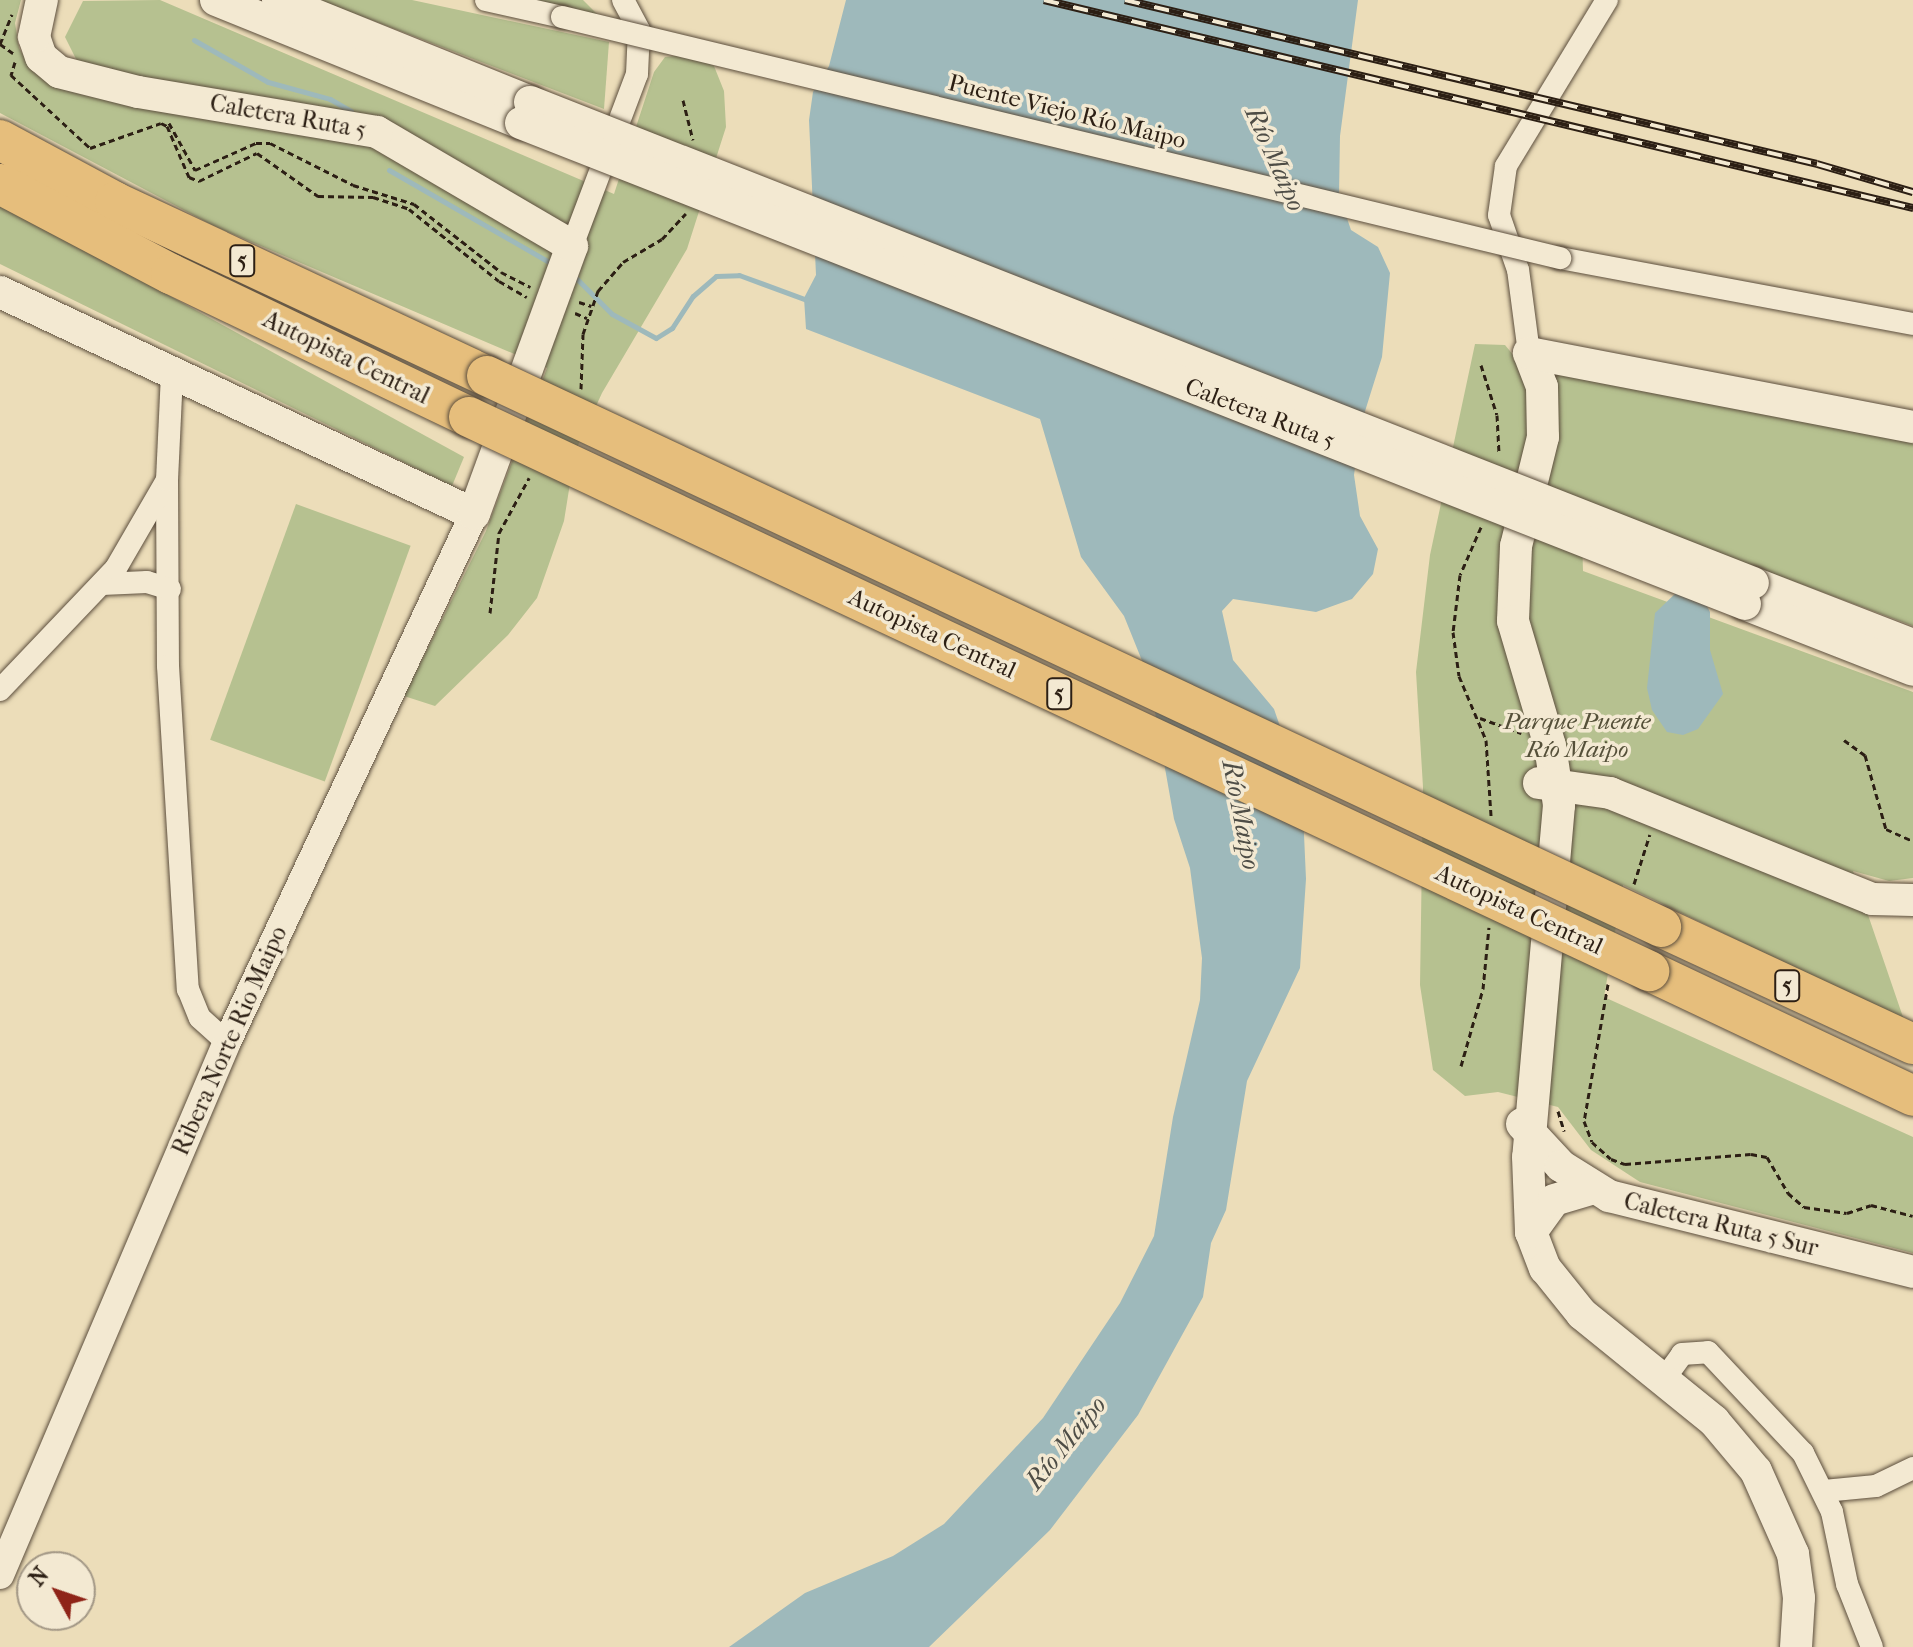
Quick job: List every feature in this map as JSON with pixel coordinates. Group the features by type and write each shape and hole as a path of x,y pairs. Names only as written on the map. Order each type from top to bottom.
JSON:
{"highway":[{"name":"Autopista Central","path":"0,140 115,202 1913,1044"},
{"name":"Autopista Central","path":"0,184 171,274 1630,972 1913,1096"}],"main road":[{"name":"Caletera Ruta 5","path":"42,0 34,37 41,57 59,72 138,92 377,132 572,246"},
{"name":"Caletera Ruta 5","path":"216,0 526,112 1749,594 1913,670"},
{"name":"Caletera Ruta 5","path":"278,0 526,112"},
{"path":"0,292 474,514 572,246"},
{"path":"1529,353 1913,427"},
{"path":"1529,353 1520,455 1493,596 1500,660 1523,734 1547,783"},
{"path":"1529,353 1542,387 1543,437 1516,546 1513,621 1547,783 1522,1123 1506,1206 1527,1275 1546,1301 1589,1343 1628,1369 1662,1382"},
{"name":"Caletera Ruta 5","path":"1749,594 1913,645"},
{"path":"1547,783 1593,787 1872,899 1913,900"},
{"path":"1522,1123 1531,1232 1545,1268 1567,1298 1729,1436 1767,1490 1786,1532 1797,1576 1796,1647"},
{"name":"Caletera Ruta 5 Sur","path":"1522,1123 1561,1166 1594,1188 1641,1207 1913,1272"},
{"path":"1531,1232 1554,1200 1594,1188"}],"street":[{"name":"Puente Viejo Río Maipo","path":"486,0 1560,258 1913,324"},
{"path":"572,246 637,74 639,30 623,0"},
{"path":"1529,353 1518,270 1499,215 1506,166 1607,0"},
{"path":"172,374 167,480 170,589 168,666 188,989 200,1018 227,1042"},
{"path":"0,690 102,584 167,480"},
{"name":"Ribera Norte Rio Maipo","path":"0,1575 227,1042 474,514"},
{"path":"102,584 147,582 170,589"},
{"path":"1662,1382 1682,1354 1708,1352 1789,1436 1824,1491 1847,1584 1872,1647"},
{"path":"1824,1491 1876,1486 1913,1468"}],"path":[{"path":"18,0 0,44 17,57 11,75 90,148 161,123 167,126 189,177 199,181 257,153 318,196 373,197 409,209 509,289 591,305 598,291"},
{"path":"158,114 172,124 195,170 256,143 270,143 353,185 414,204 518,283 553,298 587,318"},
{"path":"1481,365 1497,415 1498,467"},
{"path":"1483,521 1460,575 1453,632 1459,676 1480,718 1491,763 1491,825"},
{"path":"1480,718 1523,734"},
{"path":"1844,740 1865,755 1886,829 1913,841"},
{"path":"1630,899 1659,812"},
{"path":"1461,1066 1483,989 1489,913"},
{"path":"1630,972 1596,1032 1584,1121 1592,1142 1611,1159 1625,1164 1751,1154 1767,1157 1788,1193 1804,1207 1847,1213 1871,1205 1913,1216"}],"green space":[{"path":"0,0 21,0 15,23 19,48 32,70 52,84 77,61 65,37 83,1 160,0 614,194 654,72 665,57 694,54 714,66 724,91 726,127 687,249 602,393 575,452 564,521 537,598 508,635 435,706 404,696 486,531 547,368 214,226 0,113"},
{"path":"319,0 412,0 609,42 604,109"},
{"path":"524,0 583,0 599,16"},
{"path":"0,203 464,457 452,486 0,264"},
{"name":"Parque Puente Río Maipo","path":"1475,344 1505,345 1519,362 1913,441 1913,626 1581,502 1583,571 1913,692 1913,878 1889,881 1853,871 1904,1020 1623,885 1604,997 1913,1137 1913,1253 1640,1182 1591,1150 1558,1107 1498,1092 1465,1096 1433,1070 1420,985 1423,787 1416,672 1430,555"},
{"path":"296,504 411,546 325,782 210,740"}],"water":[{"name":"Río Maipo","path":"846,0 1358,0 1340,136 1339,195 1351,230 1378,247 1390,273 1382,357 1361,424 1354,475 1360,516 1378,549 1373,574 1352,599 1316,612 1233,599 1222,611 1233,660 1274,709 1302,790 1306,879 1300,968 1247,1081 1226,1210 1211,1243 1203,1297 1138,1415 1050,1530 929,1647 729,1647 805,1593 893,1556 944,1524 1043,1418 1120,1303 1154,1236 1173,1117 1200,1000 1202,958 1190,868 1174,819 1149,678 1124,616 1081,557 1040,419 806,329 804,298 816,275 809,120 813,92 829,66"},
{"path":"1678,591 1705,602 1710,612 1710,650 1723,694 1698,729 1683,735 1667,732 1652,710 1647,688 1655,613"}],"waterway":[{"path":"194,40 268,82 330,99 351,111"},
{"path":"389,170 549,262"},
{"path":"577,279 612,314 656,338 672,328 693,296 716,276 739,275 807,300"}],"railway":[{"path":"1044,0 1913,208"},
{"path":"1125,0 1817,164 1913,192"}]}
